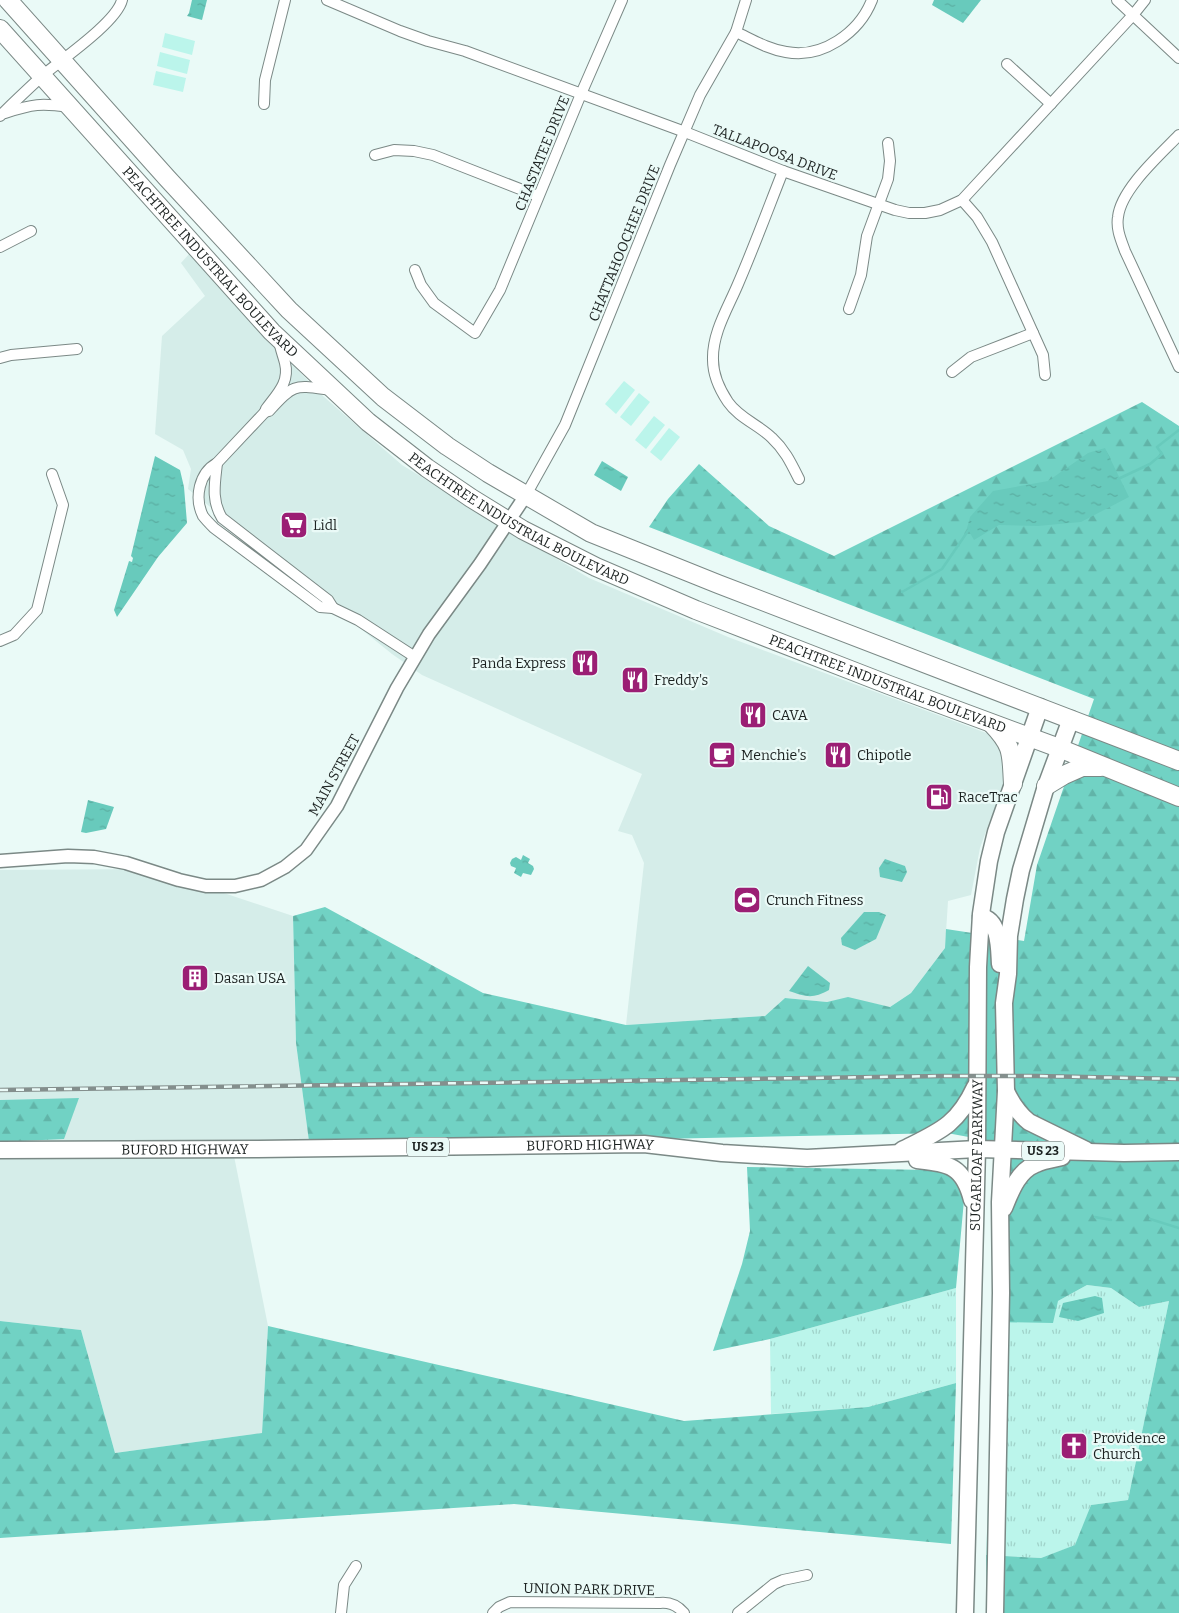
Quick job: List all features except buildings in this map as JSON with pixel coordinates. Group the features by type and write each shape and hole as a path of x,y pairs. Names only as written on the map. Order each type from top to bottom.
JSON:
{"highway":[{"name":"PEACHTREE INDUSTRIAL BOULEVARD","path":"8,0 289,310 383,397 447,446 526,496 591,533 718,584 1179,761"},
{"name":"PEACHTREE INDUSTRIAL BOULEVARD","path":"0,29 279,339 368,422 427,468 471,498 508,521 596,567 696,610 1059,748 1179,797"},
{"path":"992,723 1005,737 1011,751 1013,784"},
{"path":"1046,786 1082,767 1103,767"}],"main road":[{"name":"SUGARLOAF PARKWAY","path":"965,1613 977,1149 978,967 981,917 988,861 996,832 1040,707"},
{"name":"SUGARLOAF PARKWAY","path":"995,1613 1001,1293 1000,1216 1006,1091 1004,1003 1008,974 1009,936 1015,898 1046,786 1071,719"},
{"path":"981,917 991,922 996,934 1004,1003"},
{"path":"896,1153 944,1128 959,1116 977,1082"},
{"path":"1006,1091 1012,1105 1029,1122 1087,1152"},
{"name":"BUFORD HIGHWAY","path":"0,1150 644,1144 807,1158 977,1149 1124,1153 1179,1152"},
{"path":"1000,1216 1013,1187 1023,1173 1035,1164 1087,1152"},
{"path":"896,1153 910,1158 947,1165 958,1171 966,1182 974,1210"}],"street":[{"path":"1,115 42,76 116,12 122,0"},
{"path":"264,104 265,80 285,0"},
{"name":"TALLAPOOSA DRIVE","path":"327,0 400,31 465,51 685,132 783,171 909,213 925,213 940,210 962,200 1145,0"},
{"name":"CHASTATEE DRIVE","path":"415,270 421,285 434,303 475,334 504,282 538,196 622,0"},
{"name":"CHATTAHOOCHEE DRIVE","path":"526,496 565,425 700,95 736,32 746,0"},
{"path":"736,32 767,47 788,52 807,53 843,39 858,24 872,0"},
{"path":"1117,0 1179,58"},
{"path":"1007,64 1051,104"},
{"path":"1,115 38,104 70,108"},
{"path":"1179,134 1128,190 1117,218 1119,235 1124,251 1179,367"},
{"path":"849,309 860,274 867,236 888,179 890,161 888,143"},
{"path":"375,155 394,150 414,151 433,155 538,196"},
{"path":"783,171 722,320 714,343 713,360 716,378 722,393 732,407 772,437 787,454 798,479"},
{"path":"962,200 977,218 992,242 1043,355 1045,375"},
{"path":"0,247 31,231"},
{"path":"952,372 971,357 1033,333"},
{"path":"265,412 286,381 285,362 279,339"},
{"path":"0,358 77,348"},
{"path":"334,390 299,386 287,392 208,471 202,479 200,486 199,505 204,517 214,528 320,607 332,608 358,620 415,657"},
{"path":"217,463 214,490 215,501 222,518 328,600 332,608"},
{"path":"0,641 14,635 38,610 63,504 52,474"},
{"name":"MAIN STREET","path":"0,861 68,856 94,857 126,863 179,880 206,886 235,886 261,880 285,867 306,850 337,806 386,710 429,634 526,496"},
{"path":"341,1613 344,1585 356,1566"},
{"path":"738,1613 774,1584 807,1575"},
{"name":"UNION PARK DRIVE","path":"493,1613 499,1607 510,1602 669,1602 684,1613"}],"shaded area":[{"path":"190,253 266,338 323,396 402,465 527,541 589,578 728,637 989,734 1001,743 1009,775 980,848 971,895 948,901 945,948 911,993 890,1007 848,998 827,1002 785,998 765,1016 626,1025 644,863 632,835 618,831 642,774 422,675 392,654 188,489 191,469 183,450 155,434 162,336 205,296 181,263"},
{"path":"152,869 293,916 296,1043 310,1149 233,1151 268,1326 262,1433 115,1453 81,1330 0,1321 0,1142 79,1099 0,1100 0,870"}],"green space":[{"path":"165,33 195,41 192,55 162,47"},
{"path":"160,52 190,60 187,74 157,66"},
{"path":"156,71 186,78 183,92 153,85"},
{"path":"624,381 635,390 616,414 605,404"},
{"path":"639,393 650,402 631,426 620,417"},
{"path":"1142,402 1179,426 1179,1613 987,1613 986,1555 1041,1558 1075,1545 1091,1505 1128,1500 1169,1301 1139,1307 1111,1288 1087,1285 1058,1301 1053,1323 995,1322 1001,1143 947,1133 565,1141 310,1149 296,1043 293,916 325,907 483,993 626,1025 765,1016 785,998 827,1002 848,997 890,1007 911,993 945,948 946,929 1024,941 1037,865 1094,699 649,527 668,499 699,464 769,526 834,556"},
{"path":"654,416 665,425 646,449 635,440"},
{"path":"669,428 680,437 661,461 650,452"},
{"path":"79,1098 64,1139 0,1142 0,1100"},
{"path":"747,1167 932,1170 946,1172 955,1181 964,1200 956,1288 770,1339 713,1351 742,1264 750,1231"},
{"path":"1087,1285 1111,1288 1139,1307 1169,1301 1128,1500 1091,1505 1076,1545 1041,1558 986,1555 995,1322 1058,1301"},
{"path":"956,1288 956,1383 868,1407 771,1414 770,1339"},
{"path":"0,1321 81,1330 115,1453 262,1433 268,1326 684,1421 868,1407 956,1383 951,1544 514,1504 0,1538"}],"water":[{"path":"192,0 207,0 202,20 187,16"},
{"path":"934,0 981,0 963,23 932,5"},
{"path":"1105,448 1129,497 1081,522 1038,526 999,525 974,540 967,528 970,517 993,491 1048,481 1088,453"},
{"path":"155,456 180,470 184,487 187,523 158,557 117,617 114,610 129,561 132,562 133,558 131,556"},
{"path":"602,461 628,477 621,491 594,475"},
{"path":"88,800 114,807 106,829 86,833 81,832"},
{"path":"523,855 530,859 528,863 534,869 531,875 523,873 521,877 514,873 516,868 511,866 510,863 516,857 521,860"},
{"path":"885,859 905,866 907,872 902,882 880,877 879,868"},
{"path":"864,912 879,912 886,915 876,939 855,950 842,945 841,938"},
{"path":"808,966 830,983 829,990 814,996 800,995 789,991"},
{"path":"1095,1296 1102,1298 1104,1313 1078,1321 1059,1317 1063,1303"}],"waterway":[{"path":"1118,479 1150,464 1162,454 1157,447 1179,430"},
{"path":"902,592 942,569 970,528"},
{"path":"1095,1217 1111,1220"},
{"path":"1150,1219 1179,1228"}],"railway":[{"path":"0,1090 943,1076 1179,1079"}],"place":[{"name":"Lidl","path":"294,525"},
{"name":"Panda Express","path":"585,663"},
{"name":"Freddy's","path":"635,680"},
{"name":"CAVA","path":"753,715"},
{"name":"Menchie's","path":"722,755"},
{"name":"Chipotle","path":"838,755"},
{"name":"RaceTrac","path":"939,797"},
{"name":"Crunch Fitness","path":"747,900"},
{"name":"Dasan USA","path":"195,978"},
{"name":"Providence Church","path":"1074,1446"}]}
